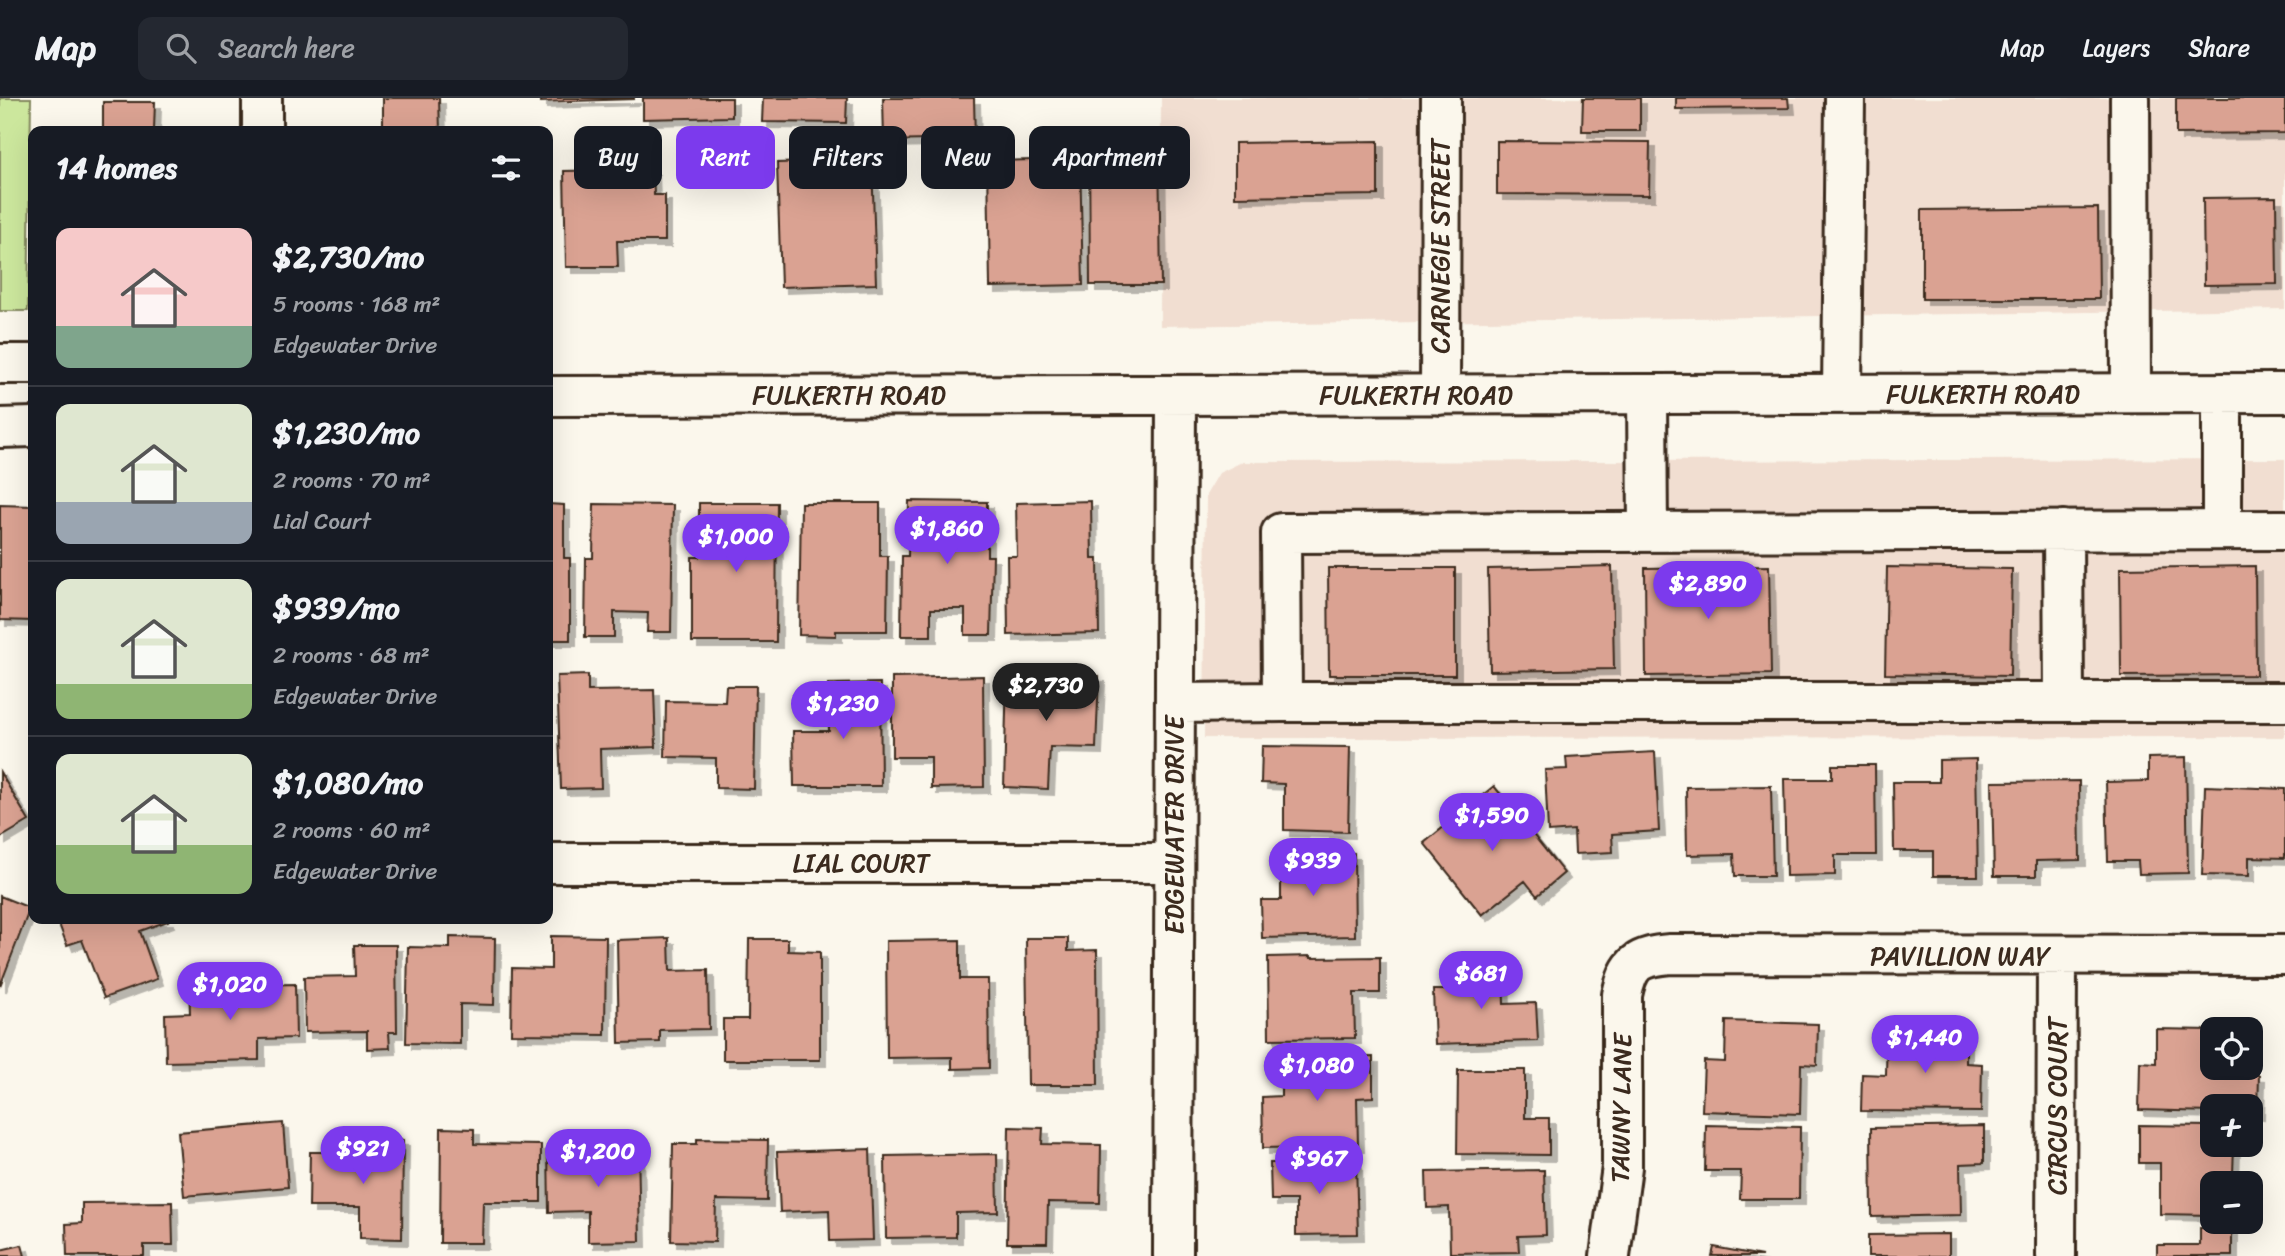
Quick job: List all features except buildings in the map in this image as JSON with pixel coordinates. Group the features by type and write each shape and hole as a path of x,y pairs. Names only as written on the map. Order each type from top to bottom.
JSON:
{"street":[{"path":"262,98 262,126"},
{"name":"CARNEGIE STREET","path":"1440,395 1441,98"},
{"path":"1842,394 1845,98"},
{"path":"2130,98 2131,393"},
{"path":"0,364 28,364"},
{"path":"2222,393 2222,530"},
{"name":"FULKERTH ROAD","path":"553,396 2285,393"},
{"path":"1647,394 1648,532"},
{"name":"EDGEWATER DRIVE","path":"1173,1256 1176,395"},
{"path":"0,428 28,428"},
{"path":"2063,530 2064,702"},
{"path":"1282,702 1281,533 2285,530"},
{"path":"1175,703 2285,702"},
{"name":"LIAL COURT","path":"553,863 1174,863"},
{"name":"PAVILLION WAY","path":"1636,962 1651,956 1670,954 2285,955"},
{"name":"CIRCUS COURT","path":"2056,1256 2057,956"},
{"name":"TAWNY LANE","path":"1610,1256 1622,1167 1622,995 1626,978 1636,962"}],"shaded area":[{"path":"1161,98 2285,98 2285,309 1160,326 1161,189 1190,189 1190,126 1161,126"},
{"path":"2285,459 2285,737 1204,738 1206,495 1219,473 1242,462"}],"green space":[{"path":"0,98 31,98 31,126 28,126 28,311 0,311"}]}
